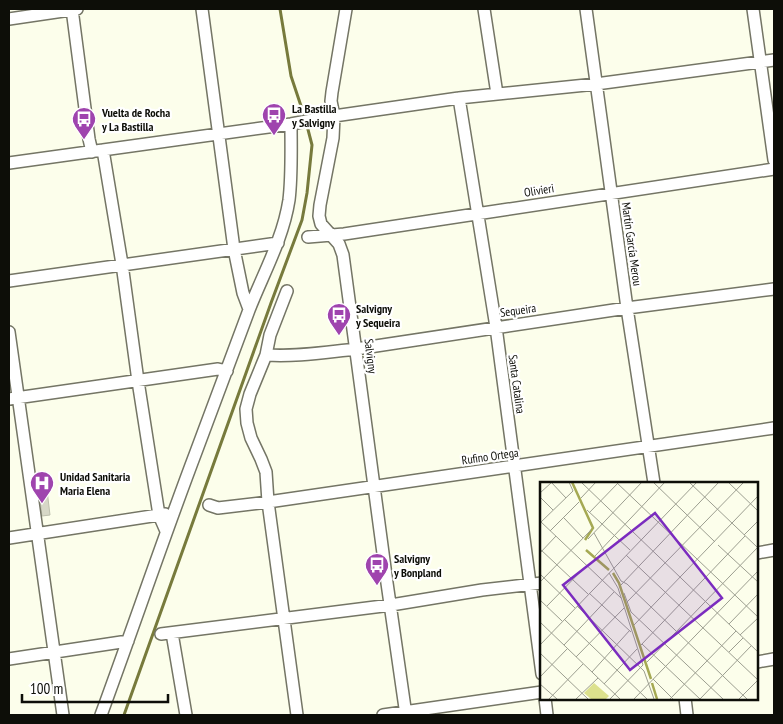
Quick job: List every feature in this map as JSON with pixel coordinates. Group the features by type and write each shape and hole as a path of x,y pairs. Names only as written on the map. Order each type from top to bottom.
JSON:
{"street":[{"path":"72,9 89,139 97,151 122,264 159,515 166,531"},
{"path":"9,19 77,9"},
{"path":"202,9 234,249 243,293 249,310"},
{"name":"Salvigny","path":"346,9 331,102 334,116 334,138 319,216 321,224 339,244 343,255 406,714"},
{"path":"484,9 497,94"},
{"name":"Martín García Merou","path":"586,9 627,308 654,482"},
{"path":"753,9 774,160"},
{"path":"9,163 291,124 459,98 596,84 774,60"},
{"name":"Santa Catalina","path":"459,98 496,327 514,467 536,584 540,644"},
{"path":"101,715 172,514 249,310 278,243 288,201 291,124"},
{"name":"Olivieri","path":"308,237 344,234 774,169"},
{"path":"9,281 278,243"},
{"name":"Sequeira","path":"266,355 316,354 356,349 627,308 774,290"},
{"path":"287,291 270,335 266,355 250,394 246,410 251,438 266,472 268,502 297,715"},
{"path":"9,332 14,399 37,533 63,715"},
{"path":"14,399 218,369 227,371"},
{"name":"Rufino Ortega","path":"209,505 218,508 268,502 774,428"},
{"path":"9,538 172,514"},
{"path":"758,553 774,550"},
{"path":"186,715 167,633 391,605 482,590 536,584"},
{"path":"9,659 128,641"},
{"path":"758,662 774,659"},
{"path":"383,715 406,714 540,692"},
{"path":"545,699 547,715"},
{"path":"685,699 687,715"}],"building":[{"path":"47,490 50,515 42,516 39,491"}],"waterway":[{"path":"124,715 302,220 312,145 291,76 280,9"}],"place":[{"name":"La Bastilla y Salvigny","path":"274,136"},
{"name":"Vuelta de Rocha y La Bastilla","path":"84,140"},
{"name":"Salvigny y Sequeira","path":"339,336"},
{"name":"Unidad Sanitaria Maria Elena","path":"42,504"},
{"name":"Salvigny y Bonpland","path":"377,586"}]}
